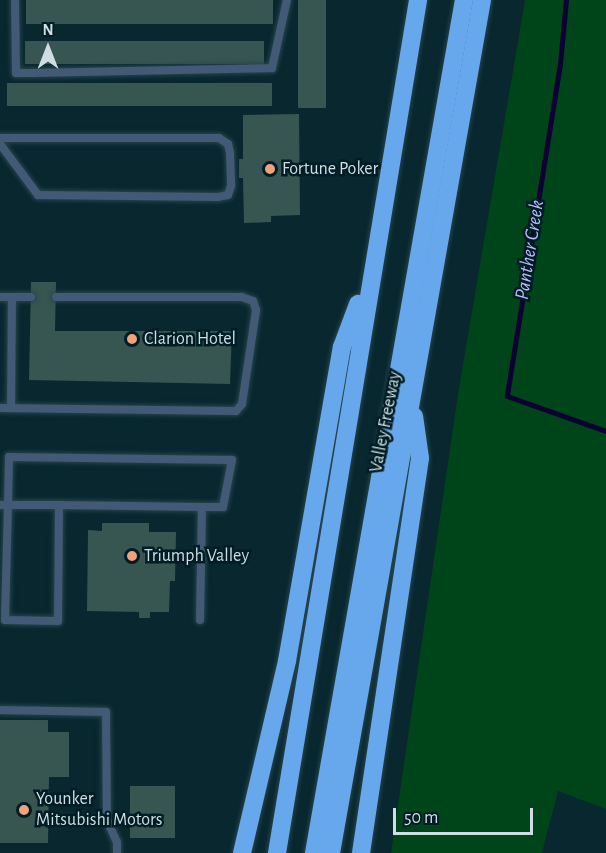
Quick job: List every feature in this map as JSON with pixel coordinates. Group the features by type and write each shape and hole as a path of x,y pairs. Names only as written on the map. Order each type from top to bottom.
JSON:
{"highway":[{"name":"Valley Freeway","path":"277,853 371,269 418,0"},
{"path":"314,853 464,0"},
{"name":"Valley Freeway","path":"331,853 482,0"},
{"path":"242,853 288,661 342,347 371,269"},
{"path":"362,853 420,458 412,403"}],"lane":[{"path":"15,0 16,73 163,73 272,68 287,0"},
{"path":"0,138 219,138 228,144 231,186 228,195 218,197 38,195 0,144"},
{"path":"0,297 31,297"},
{"path":"11,408 12,297"},
{"path":"0,408 236,411 242,404 256,310 252,301 242,297 56,297"},
{"path":"4,505 59,505 223,507 232,460 9,457 4,505 5,620 58,621 59,505"},
{"path":"200,620 202,507"},
{"path":"0,710 106,712 107,820 117,842 117,853"},
{"path":"53,820 107,820"}],"green space":[{"path":"525,0 606,0 606,809 558,791 542,853 391,853 458,394"}],"building":[{"path":"26,0 273,0 273,24 26,24"},
{"path":"298,0 326,0 326,108 298,108"},
{"path":"25,41 264,41 264,64 25,64"},
{"path":"7,83 272,83 272,106 7,106"},
{"name":"Fortune Poker","path":"299,114 300,215 271,216 271,222 244,223 243,178 239,178 239,159 243,159 243,115"},
{"name":"Clarion Hotel","path":"31,282 56,282 55,331 232,331 230,384 29,380"},
{"name":"Triumph Valley","path":"102,523 149,523 149,532 176,532 175,581 170,581 169,612 150,612 150,618 139,618 139,612 87,611 88,530 102,531"},
{"name":"Younker Mitsubishi Motors","path":"0,720 48,720 48,732 69,732 69,777 49,777 48,843 0,843"},
{"path":"130,786 175,786 175,838 130,838"}],"waterway":[{"name":"Panther Creek","path":"566,0 560,64 507,396 606,431"}],"place":[{"name":"Fortune Poker","path":"270,169"},
{"name":"Clarion Hotel","path":"132,339"},
{"name":"Triumph Valley","path":"132,556"},
{"name":"Younker Mitsubishi Motors","path":"24,810"}]}
